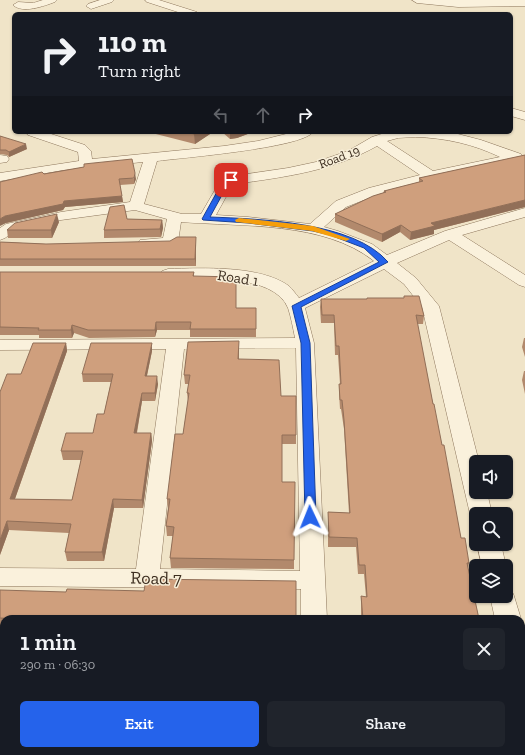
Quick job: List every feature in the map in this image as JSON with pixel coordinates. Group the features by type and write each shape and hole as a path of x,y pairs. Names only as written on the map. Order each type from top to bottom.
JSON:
{"street":[{"path":"18,5 33,6 52,0"},
{"path":"91,6 109,0"},
{"path":"150,0 188,12"},
{"path":"418,0 458,4 525,3"},
{"path":"513,113 525,116"},
{"path":"38,134 80,148 84,151 86,163"},
{"path":"0,177 86,163 230,150 264,144 300,134"},
{"name":"Road 19","path":"206,219 226,183 231,180 297,171 321,165 353,154 377,140 390,135 399,134"},
{"name":"Road 19","path":"436,134 462,138 519,156"},
{"path":"377,140 431,176"},
{"path":"313,229 341,204 374,191 431,176 519,156"},
{"path":"136,206 151,157"},
{"path":"0,235 11,227 61,216 136,206 175,217 248,221 313,229 333,234 366,247 410,281 430,306 479,507"},
{"path":"296,306 385,262 450,234 521,216"},
{"path":"132,243 170,242 175,217"},
{"path":"450,234 525,282"},
{"path":"0,243 16,244"},
{"name":"Road 1","path":"152,274 216,273 260,279 283,290 296,306 305,343 314,615"},
{"path":"147,578 176,343"},
{"path":"0,345 305,343"},
{"name":"Road 7","path":"0,577 312,580"},
{"path":"504,603 507,615"}],"building":[{"path":"0,136 26,144 9,152 6,150 0,150"},
{"path":"525,155 525,200 431,223 435,226 411,232 401,225 382,234 335,214 373,196 386,192 384,191 423,181 419,178"},
{"path":"132,159 135,173 134,178 119,179 122,196 64,201 63,204 5,216 0,219 0,182 42,172 44,174 84,167 84,164"},
{"path":"124,205 127,219 162,220 160,229 104,230 110,207"},
{"path":"57,214 51,230 7,230 15,223"},
{"path":"177,237 196,237 195,259 0,259 0,242 46,244 170,241"},
{"path":"0,272 194,272 193,276 236,277 236,308 256,308 256,329 190,329 191,322 156,322 155,330 88,330 72,325 71,330 38,330 39,328 0,327"},
{"path":"404,296 419,296 424,316 416,315 433,404 442,445 444,445 461,538 465,538 469,563 467,563 469,572 469,603 476,603 478,615 363,615 361,596 367,597 365,565 359,565 357,538 329,537 328,512 350,513 344,420 342,400 340,400 339,384 341,384 339,346 336,346 334,315 322,315 321,299 404,298"},
{"path":"239,341 238,359 279,360 281,396 296,396 296,435 282,435 282,482 295,482 294,560 170,558 174,527 166,526 170,499 167,499 175,434 183,434 189,393 187,393 190,375 184,375 188,342"},
{"path":"33,343 66,343 10,499 72,500 83,451 61,451 66,433 93,433 97,414 104,414 113,374 82,374 91,343 152,343 145,376 157,376 155,393 142,393 134,433 151,433 142,500 113,499 102,552 65,552 71,524 7,521 0,540 0,392 7,374 21,374"},
{"path":"146,579 296,581 296,615 0,615 0,590 66,592 67,589 144,591"}],"slow traffic":[{"path":"239,220 313,229 346,239"}],"route":[{"path":"231,180 226,183 206,219 248,221 313,229 333,234 366,247 385,262 296,306 305,343 310,517"}]}
